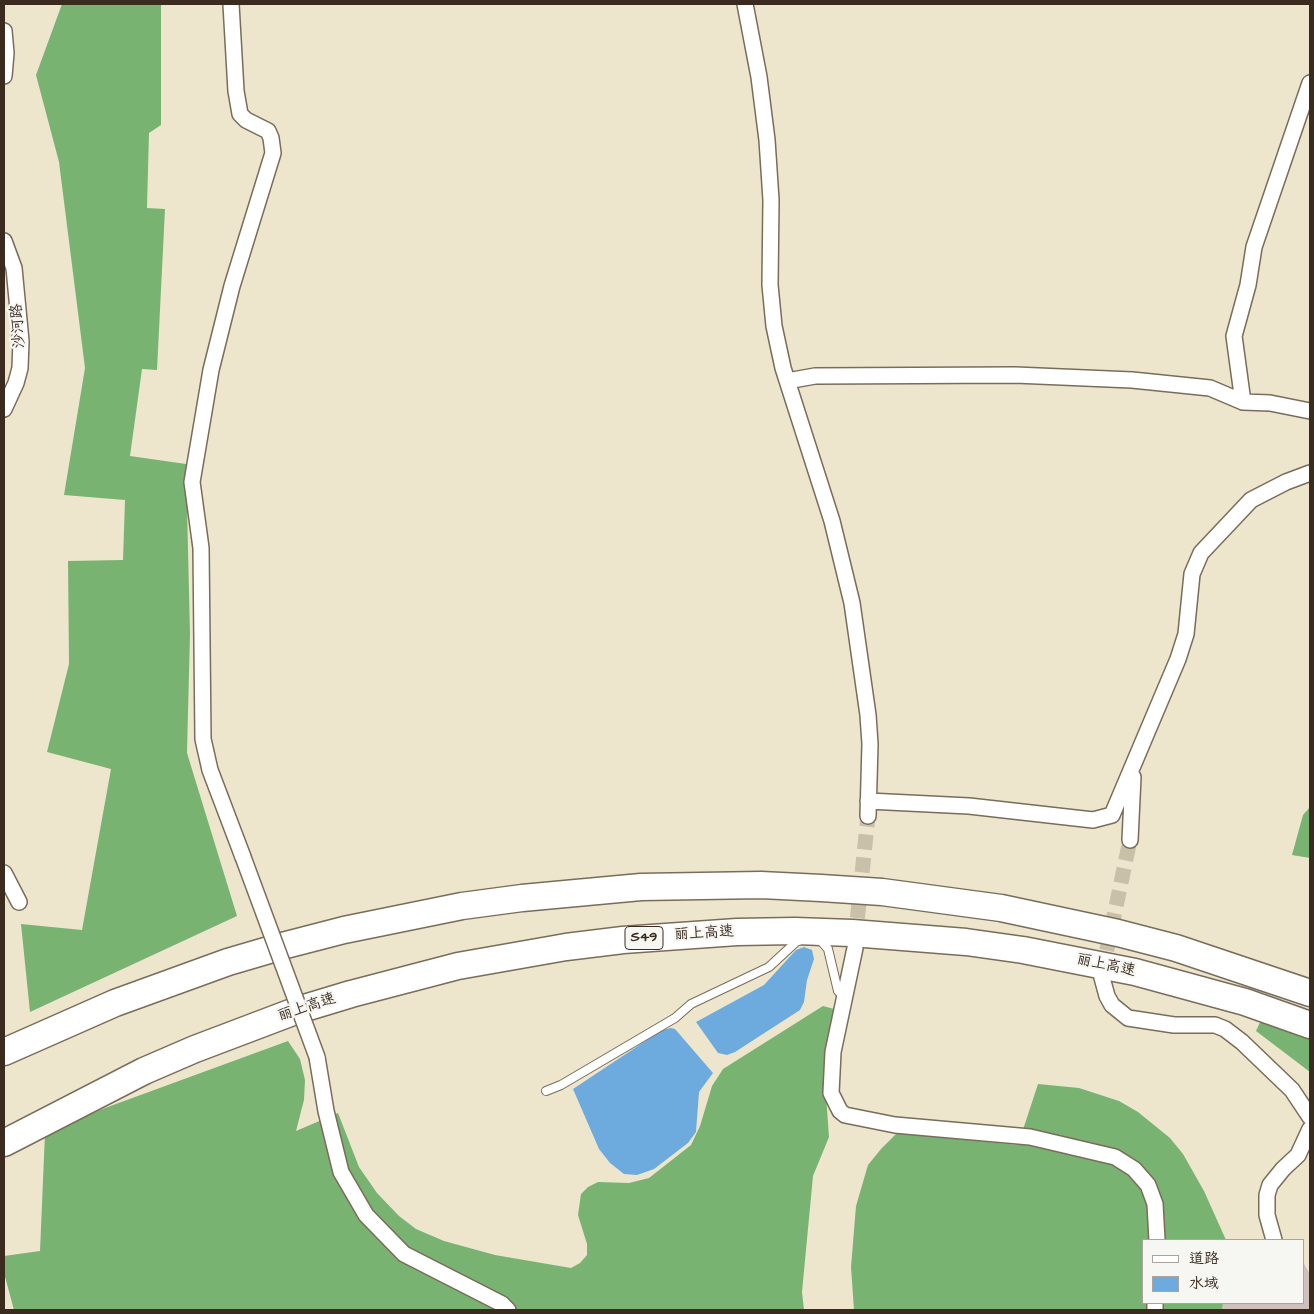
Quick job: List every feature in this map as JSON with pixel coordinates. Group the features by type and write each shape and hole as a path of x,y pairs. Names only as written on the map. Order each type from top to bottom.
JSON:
{"highway":[{"path":"4,1052 75,1019 163,984 228,962 311,938 462,906 547,895 641,887 712,885 822,888 882,892 1001,908 1102,929 1176,948 1310,993"},
{"name":"丽上高速","path":"4,1143 144,1071 203,1046 298,1010 360,991 458,966 557,948 633,939 718,933 795,932 899,936 966,942 1032,952 1135,972 1236,1000 1310,1025"}],"street":[{"path":"231,4 236,91 240,114 246,120 268,131 273,154 232,286 211,370 192,482 201,556 203,739 210,770 317,1057 336,1157 348,1186 366,1215 404,1254 502,1304 508,1310"},
{"path":"745,4 759,77 767,140 771,200 771,305 778,347 787,381 830,513 852,603 868,715 868,808 969,806 1093,820 1104,819 1114,812 1178,659 1186,634 1192,574 1201,553 1251,500 1286,482 1310,473"},
{"path":"4,31 6,53 4,76"},
{"path":"1243,402 1234,336 1248,285 1254,247 1310,83"},
{"name":"沙河路","path":"4,241 14,268 21,341 20,368 16,383 4,409"},
{"path":"787,381 815,376 1006,375 1132,380 1210,388 1243,402 1270,403 1310,411"},
{"path":"1130,840 1133,766"},
{"path":"4,873 19,902"},
{"path":"855,948 833,1052 831,1088 836,1105 846,1115 895,1125 1030,1137 1114,1156 1134,1169 1148,1185 1155,1204 1157,1239"},
{"path":"1101,974 1107,996 1112,1005 1128,1018 1174,1025 1215,1025 1225,1029 1242,1042 1292,1090 1310,1117"},
{"path":"1274,1239 1267,1215 1267,1195 1270,1185 1283,1168 1298,1155 1310,1129"}],"lane":[{"path":"546,1091 562,1085 675,1018 690,1004 769,967 796,942 806,938 821,941 828,949 838,991 845,998"}],"shaded area":[{"path":"1304,1264 1310,1274 1310,1310 1222,1310 1223,1304 1304,1304"}],"green space":[{"path":"62,4 161,4 161,125 149,133 147,208 165,209 157,370 142,369 130,456 186,464 190,634 187,753 237,916 30,1012 21,924 82,930 111,769 47,752 69,664 68,561 123,560 125,500 64,495 85,368 59,162 36,75"},
{"path":"1310,807 1310,858 1292,855 1303,815"},
{"path":"823,1006 834,1009 825,1081 829,1137 813,1176 802,1292 804,1310 14,1310 4,1273 4,1256 40,1251 45,1133 105,1108 288,1041 300,1059 305,1080 304,1100 296,1131 338,1113 359,1167 377,1193 399,1216 416,1229 444,1241 495,1255 571,1268 580,1263 587,1255 587,1244 578,1215 581,1194 588,1187 598,1182 629,1183 649,1178 691,1145 700,1126 712,1086 723,1069"},
{"path":"1262,1018 1310,1032 1310,1072 1256,1031"},
{"path":"1038,1084 1079,1088 1119,1101 1138,1112 1170,1138 1183,1154 1204,1191 1226,1239 1142,1239 1142,1304 1223,1304 1222,1310 854,1310 851,1267 856,1206 868,1165 881,1149 897,1133 1018,1145"}],"water":[{"path":"804,947 812,950 814,959 807,980 804,1002 800,1010 735,1052 727,1055 718,1053 696,1022 764,985 796,950"},
{"path":"675,1029 713,1073 699,1092 696,1132 688,1143 654,1169 637,1175 624,1174 610,1163 599,1149 573,1089 662,1030"}],"tunnel":[{"path":"855,941 868,816"},
{"path":"1102,973 1130,840"}]}
